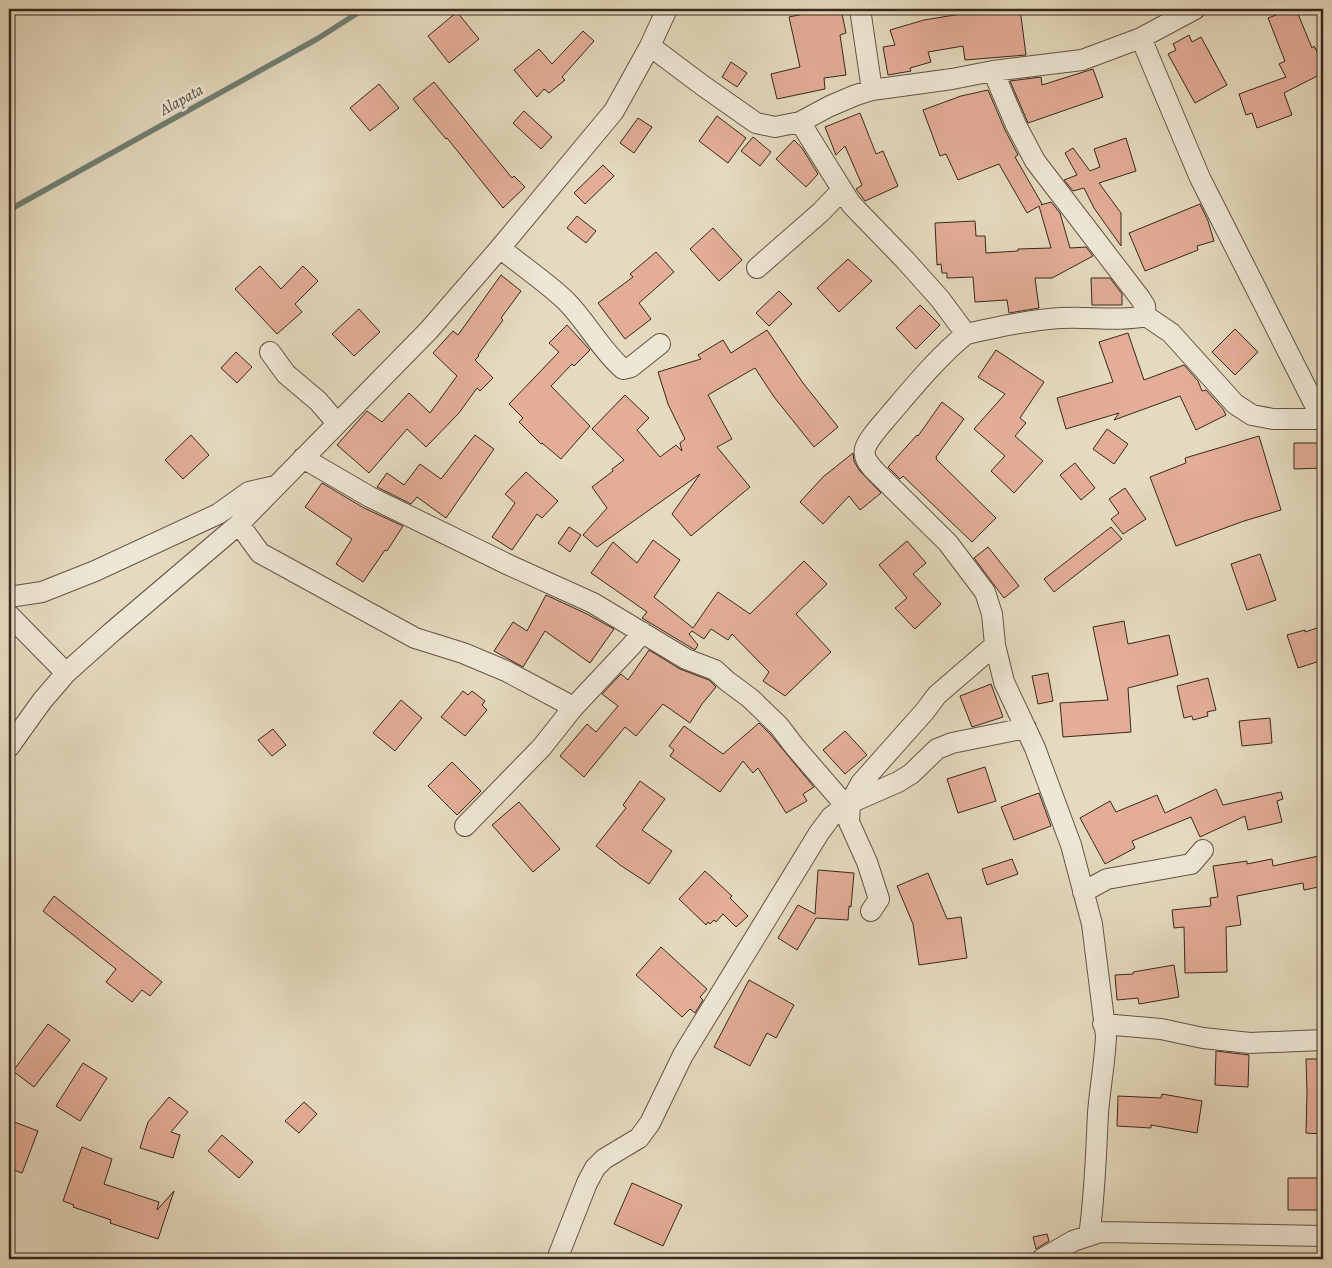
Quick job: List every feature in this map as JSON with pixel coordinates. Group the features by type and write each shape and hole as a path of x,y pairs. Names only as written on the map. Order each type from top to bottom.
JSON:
{"street":[{"path":"9,746 42,701 66,673 238,524 430,330 614,112 668,9"},
{"path":"860,9 872,90"},
{"path":"650,46 756,123 775,127 800,122 830,106 872,90 994,71 1082,60 1141,38 1195,9"},
{"path":"1088,1236 1092,1211 1098,1111 1106,1054 1106,1036 1092,924 1071,845 1026,728 1004,682 995,645 992,614 985,592 948,543 874,470 864,454 865,448 878,429 930,368 952,345 966,334 1022,322 1062,318 1133,318 1146,316 1171,334 1235,404 1252,415 1273,419 1322,419 1200,178 1141,38"},
{"path":"994,71 1016,125 1035,161 1140,298 1145,306 1146,316"},
{"path":"800,122 851,204 940,299 966,334"},
{"path":"757,268 842,190"},
{"path":"500,248 565,301 586,324 615,362 623,369 631,368 660,344"},
{"path":"270,352 286,374 318,401 337,423"},
{"path":"303,458 370,497 509,565 593,603 686,659 716,670 780,726 795,747 839,798 850,803"},
{"path":"9,597 42,592 95,571 218,514 249,492 275,486"},
{"path":"238,524 260,553 415,638 464,653 506,671 564,702 572,709"},
{"path":"9,615 66,673"},
{"path":"465,826 542,747 572,709 642,632"},
{"path":"871,911 879,899 867,862 849,822 850,803 870,772 937,695 995,645"},
{"path":"557,1259 587,1183 595,1168 604,1159 639,1138 650,1123 683,1055 819,833 831,817 850,803 898,782 911,774 937,749 952,743 1026,728"},
{"path":"1084,892 1108,879 1191,864 1203,850"},
{"path":"1103,1024 1161,1029 1203,1038 1250,1043 1323,1040"},
{"path":"1042,1259 1073,1240 1100,1232 1323,1236"}],"building":[{"path":"828,9 841,9 846,33 840,35 846,75 824,78 825,89 777,99 771,74 800,67 789,17"},
{"path":"992,9 1020,9 1026,55 965,60 963,46 928,52 931,62 910,68 911,71 888,75 883,47 895,45 890,30 924,20"},
{"path":"1296,9 1312,48 1314,46 1323,63 1323,73 1284,93 1292,115 1257,128 1252,113 1246,115 1239,94 1286,77 1279,64 1285,61 1268,18"},
{"path":"457,12 479,39 449,63 428,36"},
{"path":"583,31 594,41 562,77 565,80 549,93 544,89 537,97 514,70 539,49 552,64"},
{"path":"1189,35 1192,42 1201,37 1227,85 1195,103 1168,54 1176,50 1173,44"},
{"path":"731,62 747,73 737,87 722,77"},
{"path":"1093,69 1103,97 1028,123 1010,81 1041,77 1042,85"},
{"path":"434,82 512,178 514,176 525,187 503,208 413,99"},
{"path":"379,84 399,108 370,131 350,108"},
{"path":"988,90 1018,155 1015,157 1041,205 1051,202 1060,213 1070,248 1086,247 1093,256 1052,278 1035,278 1039,308 1009,313 1007,300 975,302 973,277 947,278 947,273 942,273 941,264 937,265 935,223 975,221 976,236 985,236 986,253 1018,251 1018,249 1051,248 1039,206 1027,213 999,164 958,180 946,154 940,156 923,110 961,96"},
{"path":"524,111 552,137 541,149 513,123"},
{"path":"860,113 876,154 883,151 898,186 865,201 856,189 862,185 845,146 836,155 825,127"},
{"path":"717,116 746,138 728,163 699,141"},
{"path":"638,118 652,127 634,153 620,143"},
{"path":"753,137 771,152 760,166 741,151"},
{"path":"1126,138 1136,171 1099,183 1121,213 1121,246 1094,208 1084,188 1073,191 1064,180 1077,175 1065,153 1073,148 1090,171 1100,167 1094,149"},
{"path":"794,140 802,148 818,174 806,187 776,159"},
{"path":"603,165 614,176 585,204 574,193"},
{"path":"1200,204 1214,241 1197,246 1198,250 1145,271 1129,233"},
{"path":"577,216 596,231 586,243 567,228"},
{"path":"713,228 742,260 719,281 690,249"},
{"path":"656,252 674,272 639,303 651,319 625,339 598,303 633,277 630,274"},
{"path":"848,259 872,281 839,312 817,288"},
{"path":"260,266 281,289 303,266 318,281 295,304 302,312 277,334 235,289"},
{"path":"501,275 521,291 501,318 503,320 475,360 493,378 480,391 477,388 459,413 426,447 407,429 369,473 337,445 367,411 382,422 409,393 430,413 457,376 433,353 453,331 458,335"},
{"path":"1091,278 1110,278 1122,294 1122,305 1092,305"},
{"path":"779,291 792,304 769,326 756,313"},
{"path":"920,305 940,325 916,349 896,328"},
{"path":"359,309 380,332 354,356 332,334"},
{"path":"567,325 590,350 574,366 572,364 551,386 590,426 561,459 541,444 519,422 523,418 509,404 559,352 549,343"},
{"path":"1235,329 1258,352 1235,375 1212,352"},
{"path":"767,330 803,383 838,427 814,447 774,397 755,368 708,395 732,439 717,447 750,487 691,536 672,514 700,474 597,547 583,535 607,508 592,487 624,460 592,429 625,395 649,418 637,430 660,457 676,445 682,451 680,443 685,439 668,404 658,372 701,359 698,355 723,340 731,353"},
{"path":"1128,333 1144,380 1184,365 1198,381 1202,391 1206,390 1226,415 1196,430 1180,396 1114,420 1119,413 1066,429 1057,398 1113,382 1099,342"},
{"path":"996,350 1044,382 1020,418 1026,423 1015,436 1043,461 1014,493 991,471 1005,456 974,429 1005,394 978,377"},
{"path":"236,352 252,367 237,383 221,368"},
{"path":"942,402 964,419 936,457 937,460 996,518 972,542 903,476 900,479 888,467 918,436"},
{"path":"1107,429 1128,444 1114,464 1093,449"},
{"path":"191,435 209,455 183,479 165,460"},
{"path":"475,435 494,449 446,518 417,497 411,504 377,487 387,473 404,485 420,464 441,479"},
{"path":"1259,436 1281,510 1244,521 1176,546 1150,477 1186,463 1185,458"},
{"path":"1294,443 1323,443 1323,468 1294,469"},
{"path":"853,453 854,461 859,470 881,493 860,510 849,496 823,524 800,502 823,477"},
{"path":"1075,463 1095,488 1081,500 1060,475"},
{"path":"526,472 558,501 542,518 537,514 512,550 492,537 515,503 505,494"},
{"path":"322,483 364,508 403,526 387,551 385,550 363,582 336,564 352,539 305,507"},
{"path":"1125,488 1146,519 1123,534 1111,519 1119,513 1109,499"},
{"path":"569,527 581,535 570,552 558,543"},
{"path":"1111,527 1122,539 1054,592 1044,579"},
{"path":"653,540 680,560 654,597 693,628 718,592 750,614 804,561 827,584 796,614 831,652 785,696 763,681 769,672 732,634 728,640 711,629 704,639 692,631 689,634 698,645 695,650 642,618 647,612 591,573 613,542 637,563"},
{"path":"907,541 926,563 913,574 941,604 915,629 895,608 907,598 879,565"},
{"path":"988,547 1019,586 1004,598 974,558"},
{"path":"1260,554 1276,600 1247,610 1231,564"},
{"path":"546,595 614,629 590,663 545,631 523,667 494,651 513,622 527,631"},
{"path":"1124,621 1128,644 1169,635 1178,675 1128,688 1131,732 1063,737 1060,703 1108,700 1093,627"},
{"path":"1323,626 1323,660 1298,668 1287,635"},
{"path":"649,650 680,669 709,680 716,687 690,723 663,704 636,736 625,727 584,777 560,756 587,724 596,732 618,706 602,694 621,674 628,680"},
{"path":"1048,673 1053,701 1038,704 1032,676"},
{"path":"1208,678 1216,710 1207,712 1208,716 1193,720 1192,716 1184,718 1177,686"},
{"path":"991,684 1003,717 972,727 960,696"},
{"path":"463,691 468,695 472,691 485,701 482,705 487,710 465,736 441,717"},
{"path":"401,700 422,718 395,751 373,733"},
{"path":"1270,718 1272,743 1242,746 1239,721"},
{"path":"759,723 814,787 803,794 807,801 786,813 758,768 753,773 743,761 720,792 670,756 674,750 669,746 684,726 723,754"},
{"path":"273,729 286,745 272,756 258,740"},
{"path":"845,731 867,755 845,774 823,750"},
{"path":"452,762 481,791 457,815 428,786"},
{"path":"985,767 996,801 958,813 947,779"},
{"path":"640,781 665,799 642,830 672,851 649,884 596,846 626,808 623,805"},
{"path":"1216,789 1223,805 1281,792 1283,799 1277,801 1282,822 1248,830 1245,816 1200,837 1191,817 1132,841 1135,848 1105,864 1080,818 1110,801 1116,812 1157,795 1165,813"},
{"path":"1039,793 1051,826 1014,840 1001,807"},
{"path":"519,802 560,849 533,872 492,825"},
{"path":"1323,855 1323,886 1304,890 1303,883 1237,896 1241,925 1226,927 1227,972 1185,973 1184,927 1174,928 1172,910 1211,906 1210,898 1218,897 1213,866 1247,861 1247,864 1272,859 1273,866"},
{"path":"1012,859 1018,874 987,885 982,869"},
{"path":"818,870 854,873 848,920 816,918 797,950 778,938 798,905 815,914"},
{"path":"705,871 732,896 730,898 748,916 736,927 723,914 716,922 714,920 706,925 679,899"},
{"path":"928,873 947,919 961,917 967,958 919,965 913,924 897,886"},
{"path":"54,896 162,982 150,996 142,990 132,1002 106,982 116,969 43,911"},
{"path":"661,947 707,989 700,997 703,1000 695,1013 690,1009 682,1017 636,975"},
{"path":"1174,965 1179,997 1139,1004 1138,998 1117,1000 1115,975 1133,974 1133,972"},
{"path":"749,980 794,1005 776,1038 767,1033 750,1066 714,1047"},
{"path":"48,1024 70,1040 34,1087 13,1071"},
{"path":"1216,1051 1249,1055 1248,1087 1215,1085"},
{"path":"1306,1059 1323,1059 1323,1134 1306,1133"},
{"path":"83,1063 107,1078 80,1121 56,1106"},
{"path":"1162,1094 1202,1101 1197,1133 1151,1125 1151,1128 1117,1126 1118,1096 1161,1098"},
{"path":"169,1097 188,1112 171,1132 180,1135 173,1158 140,1148 148,1122"},
{"path":"304,1102 317,1114 299,1133 285,1121"},
{"path":"9,1120 38,1131 22,1173 9,1168"},
{"path":"222,1135 253,1162 239,1178 208,1151"},
{"path":"82,1147 112,1159 104,1184 159,1202 157,1210 174,1191 158,1239 110,1223 111,1220 73,1207 74,1205 63,1201"},
{"path":"1288,1178 1318,1178 1318,1210 1288,1210"},
{"path":"632,1183 682,1205 663,1246 614,1224"},
{"path":"1047,1234 1049,1241 1036,1249 1033,1237"}],"waterway":[{"name":"Alapata","path":"9,210 317,39 364,9"}]}
